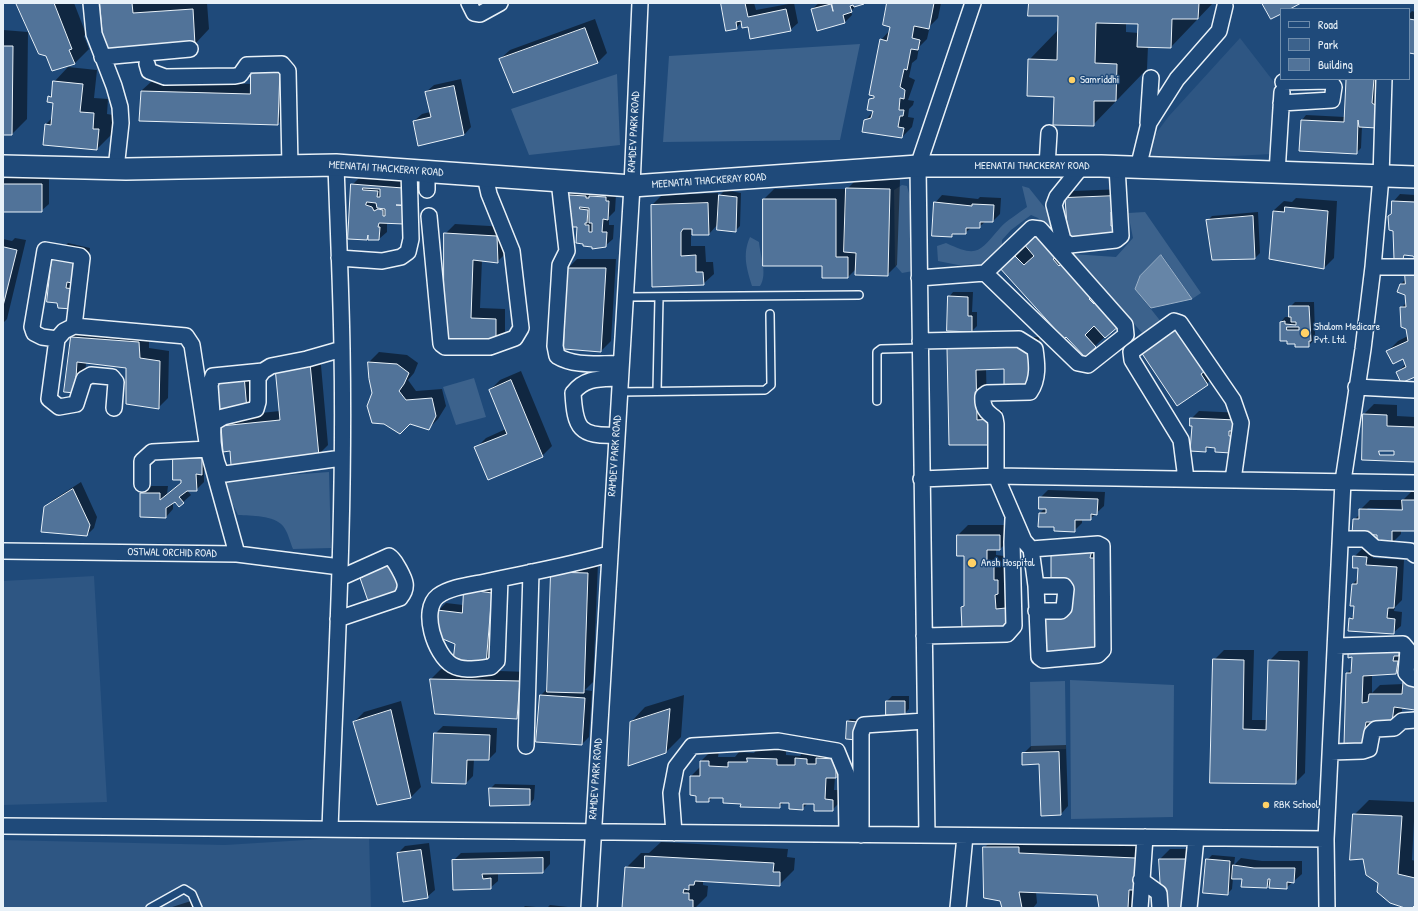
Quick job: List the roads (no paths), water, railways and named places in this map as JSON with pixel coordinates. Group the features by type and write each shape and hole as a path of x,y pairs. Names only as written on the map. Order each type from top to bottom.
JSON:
{"street":[{"path":"90,3 94,34 114,86 120,107 121,169"},
{"path":"468,3 474,13 480,14 500,3"},
{"name":"RAMDEV PARK ROAD","path":"589,908 592,832 632,186 640,3"},
{"path":"927,835 921,479 918,166 972,3"},
{"path":"1138,168 1149,123 1177,79 1219,31 1225,6"},
{"path":"102,57 190,49"},
{"path":"147,64 149,71 165,77 235,76 240,75 247,64 282,64 288,71 290,166"},
{"path":"1148,128 1151,78"},
{"path":"1277,173 1281,102 1283,80 1330,81 1334,87 1332,100 1281,102"},
{"path":"1327,908 1326,839 1343,482 1356,387 1363,349 1373,267 1381,177 1384,80"},
{"path":"1047,166 1049,133"},
{"path":"330,829 340,573 342,458 342,349 336,165"},
{"name":"MEENATAI THACKERAY ROAD","path":"3,166 121,169 336,165 421,177 485,176 632,186 918,166 1082,166 1415,177"},
{"path":"1082,166 1057,197 1054,205 1063,240 1070,245 1116,240 1121,236 1117,167"},
{"path":"429,216 441,344 445,347 490,347 515,338 521,328 512,251 489,194 485,176"},
{"path":"339,258 382,261 401,257 408,252 421,177"},
{"path":"559,181 567,251 560,265 555,346 557,356 564,360 620,378"},
{"path":"920,278 985,273 1032,228 1040,229 1125,325 1126,335 1088,365 1078,362 985,273"},
{"path":"57,339 42,337 34,333 32,327 45,250 80,256 82,258 74,326"},
{"path":"1373,267 1415,267"},
{"path":"1186,479 1181,440 1132,360 1131,352 1174,321 1180,323 1233,400 1241,423 1233,480"},
{"path":"114,408 116,382 112,377 91,375 84,379 76,404 59,407 49,398 57,339 64,331 74,326 186,336 192,345 208,449 236,554"},
{"path":"920,344 1019,339 1035,349 1037,368 1034,387 1030,392 987,393 983,396 982,405 987,413 995,418 996,424 996,476 1024,541 1031,549 1036,586 1039,656 1043,660 1098,655 1103,650 1102,546 1098,544 1031,549"},
{"path":"213,423 223,417 256,409 258,402 258,378 263,371 271,366 307,359 342,349"},
{"path":"263,371 213,376 210,385 213,423 212,432 216,463 220,471 225,474 342,458"},
{"path":"617,435 592,435 580,427 574,417 573,393 579,384 586,381 620,378"},
{"path":"1356,387 1415,390"},
{"path":"142,484 142,461 152,452 208,449"},
{"path":"921,479 996,476 1415,483"},
{"path":"924,636 1007,634 1012,631 1014,626 1012,542 1013,516"},
{"path":"1341,539 1365,539 1375,548 1410,551 1415,555"},
{"name":"OSTWAL ORCHID ROAD","path":"3,551 236,554 340,573"},
{"path":"500,578 497,661 491,667 466,669 453,666 446,660 437,647 428,613 437,596 450,590 500,578 609,554"},
{"path":"338,619 400,598 406,587 406,580 389,556 340,573"},
{"path":"526,746 531,572"},
{"path":"1036,586 1064,586 1066,589 1064,608 1061,611 1036,611"},
{"path":"1336,646 1404,644 1408,650 1406,673 1411,678 1415,679"},
{"path":"1331,752 1363,751 1369,749 1372,733 1376,729 1394,728 1402,721 1415,720"},
{"path":"854,834 861,733 864,725 925,721"},
{"path":"674,833 671,793 676,767 692,746 778,740 837,751 846,772 854,834"},
{"path":"3,826 1326,839"},
{"path":"958,908 965,836"},
{"path":"1140,908 1145,837"},
{"path":"1189,908 1196,838"},
{"path":"1141,880 1159,893 1160,908"}],"lane":[{"path":"625,297 659,298 859,295"},
{"path":"656,391 659,298"},
{"path":"620,378 656,391 765,390 770,384 770,314"},
{"path":"876,401 877,352 881,349 920,344"},
{"path":"150,908 184,889 192,894 198,908"}],"place":[{"name":"Samriddhi","path":"1072,80"},
{"name":"Shalom Medicare Pvt. Ltd.","path":"1305,333"},
{"name":"Ansh Hospital","path":"972,563"},
{"name":"RBK School","path":"1266,805"}]}
